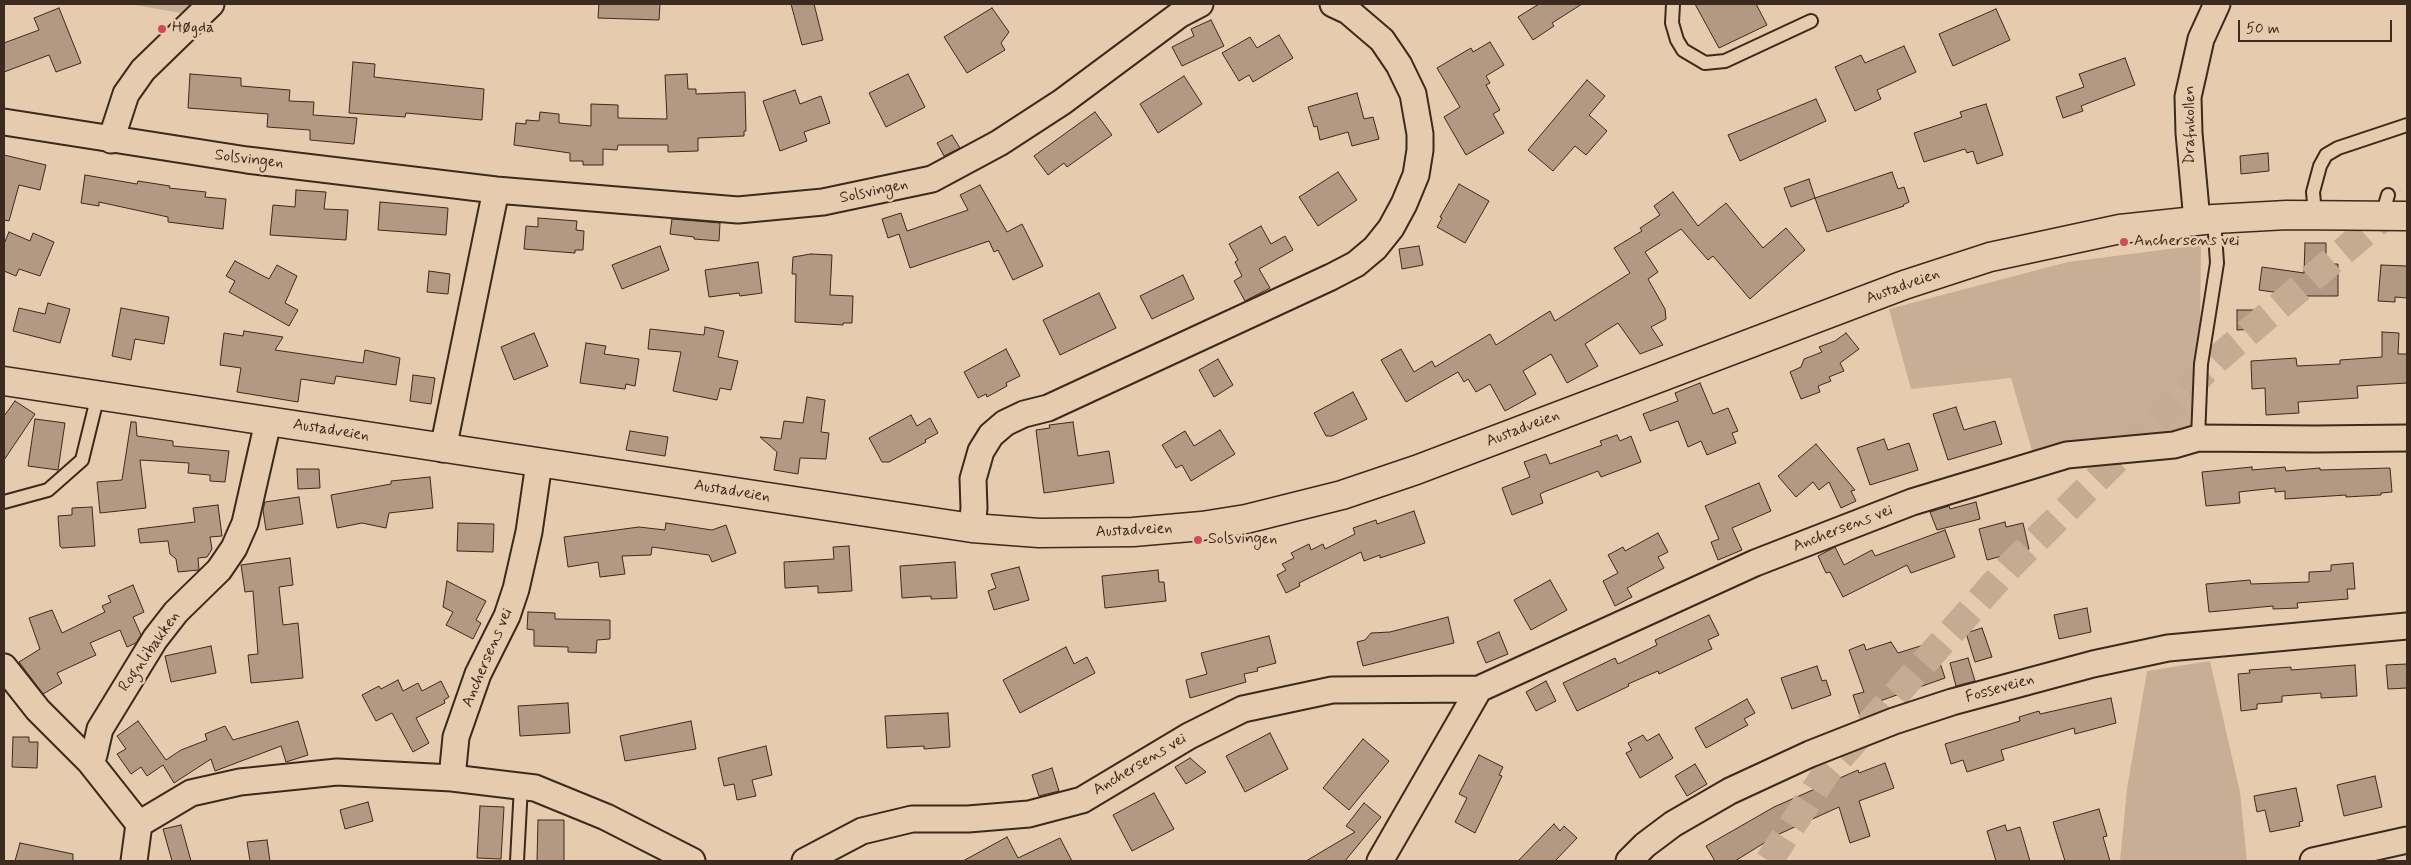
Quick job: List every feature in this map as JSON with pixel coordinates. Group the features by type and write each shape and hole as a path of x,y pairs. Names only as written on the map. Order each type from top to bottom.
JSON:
{"main road":[{"name":"Austadveien","path":"4,381 972,528 1039,533 1132,532 1202,526 1296,508 1342,495 1416,470 1904,285 1999,255 2094,234 2205,220 2392,208"}],"street":[{"path":"111,140 126,94 143,70 211,4"},
{"name":"Solsvingen","path":"4,122 247,160 496,190 738,210 823,202 932,179 999,143 1062,102 1179,15 1200,4"},
{"path":"972,528 974,508 973,479 981,451 991,435 1005,423 1024,414 1048,408 1331,277 1356,264 1375,248 1391,228 1404,204 1416,175 1420,150 1420,134 1413,94 1399,65 1382,40 1348,11 1333,4"},
{"name":"Drafnkollen","path":"2205,220 2188,132 2188,97 2200,39 2217,4"},
{"path":"443,448 496,190"},
{"name":"Rognlibakken","path":"90,762 94,755 100,729 111,708 155,639 176,612 219,570 234,548 245,523 268,422"},
{"name":"Anchersens vei","path":"805,861 862,831 912,819 968,819 1029,814 1082,800 1189,736 1242,709 1332,690 1479,689 1755,563 1912,502 2067,455 2174,445 2198,438 2407,438"},
{"name":"Anchersens vei","path":"452,778 456,737 478,674 507,616 516,589 529,532 539,463"},
{"name":"Fosseveien","path":"1629,861 1645,845 1673,824 1730,791 1810,754 1894,721 1952,702 2093,664 2176,647 2407,626"},
{"path":"4,667 38,710 90,762 139,824 134,861"},
{"path":"1380,861 1479,689"},
{"path":"139,824 191,793 240,782 337,772 452,778 535,788 606,817 692,861"},
{"path":"2313,861 2407,840"}],"lane":[{"path":"1673,4 1672,23 1677,40 1683,50 1705,63 1725,61 1811,21"},
{"path":"2315,214 2313,192 2320,166 2326,155 2338,148 2406,124"},
{"path":"2198,438 2201,364 2218,263 2205,220"},
{"path":"4,502 48,490 82,460 98,395"},
{"path":"517,861 521,786"}],"shaded area":[{"path":"129,4 211,4 198,16"},
{"path":"2201,245 2199,426 2033,454 2011,378 1911,389 1889,309 2068,262"},
{"path":"2210,661 2240,792 2247,861 2120,861 2127,789 2147,671"}],"building":[{"path":"599,4 660,4 659,20 598,18"},
{"path":"791,4 814,4 823,40 802,45"},
{"path":"1539,4 1582,4 1552,23 1554,26 1533,40 1518,17"},
{"path":"1695,4 1756,4 1767,25 1719,48"},
{"path":"59,8 81,63 56,72 49,55 4,72 4,43 39,30 34,18"},
{"path":"992,8 1009,32 1001,43 1005,50 967,73 944,37"},
{"path":"1996,9 2010,40 1953,66 1939,34"},
{"path":"1211,20 1224,46 1182,66 1172,47 1194,36 1191,29"},
{"path":"1279,35 1293,58 1253,82 1249,75 1239,81 1222,53 1250,37 1257,48"},
{"path":"1490,42 1504,65 1486,76 1490,83 1486,85 1500,110 1493,114 1504,133 1466,155 1444,117 1460,107 1437,68 1471,48 1473,52"},
{"path":"1904,46 1916,72 1877,90 1881,99 1855,111 1835,67 1861,55 1865,63"},
{"path":"2125,58 2135,85 2081,106 2083,111 2063,118 2056,97 2084,87 2079,74"},
{"path":"353,62 375,64 374,77 484,89 482,120 406,113 405,117 349,113"},
{"path":"190,74 241,78 241,86 290,90 289,101 314,102 313,115 357,118 354,144 310,140 310,130 267,127 268,114 188,108"},
{"path":"687,74 688,89 696,89 696,94 745,92 746,131 744,131 744,136 698,138 698,151 668,152 668,145 618,145 617,150 603,149 603,165 583,165 583,161 570,161 570,153 514,145 516,123 526,124 526,120 539,121 540,112 559,114 559,123 591,126 591,104 618,105 618,118 667,119 665,75"},
{"path":"908,74 925,107 886,127 869,93"},
{"path":"1184,76 1202,104 1158,133 1140,104"},
{"path":"1587,80 1605,96 1589,115 1607,131 1586,155 1575,146 1553,171 1528,150"},
{"path":"795,90 800,104 821,96 830,123 804,132 807,141 780,151 763,101"},
{"path":"1357,93 1364,119 1373,117 1379,139 1352,146 1348,132 1320,140 1317,126 1314,127 1308,107"},
{"path":"1816,99 1826,121 1740,161 1728,135"},
{"path":"1986,104 2003,155 1977,164 1973,151 1967,153 1965,149 1924,162 1914,133 1962,117 1960,112"},
{"path":"1095,112 1112,135 1067,167 1064,163 1048,175 1034,156"},
{"path":"952,135 960,148 944,156 937,143"},
{"path":"2268,153 2269,171 2241,174 2240,156"},
{"path":"4,155 46,165 40,190 19,185 9,221 4,220"},
{"path":"1338,172 1357,200 1318,226 1299,197"},
{"path":"1892,172 1898,189 1904,187 1909,202 1904,206 1827,232 1815,198"},
{"path":"85,175 137,184 138,181 170,186 169,188 206,192 205,197 226,199 223,229 168,222 168,217 99,202 99,206 81,203"},
{"path":"1809,179 1815,198 1791,207 1784,188"},
{"path":"1459,184 1489,201 1465,243 1437,227 1442,218 1440,217"},
{"path":"980,185 1007,232 1022,224 1043,266 1013,280 998,250 994,252 989,241 910,268 899,234 888,238 882,219 901,213 907,231 968,210 960,195"},
{"path":"296,190 326,192 324,209 348,210 346,240 270,235 273,205 295,207"},
{"path":"1673,192 1698,226 1726,203 1763,248 1786,228 1805,250 1750,299 1713,256 1708,260 1681,229 1645,252 1658,272 1648,279 1665,309 1666,319 1651,327 1663,345 1640,354 1618,323 1585,344 1598,366 1567,383 1551,354 1523,371 1536,394 1505,411 1490,384 1476,392 1468,379 1464,382 1458,372 1406,402 1381,360 1401,349 1414,372 1432,361 1435,367 1490,334 1496,345 1550,311 1555,321 1630,273 1614,248 1642,231 1640,228 1660,215 1654,206"},
{"path":"380,202 448,208 446,235 378,230"},
{"path":"538,218 577,221 576,230 584,231 583,250 575,250 575,253 524,249 526,226 538,227"},
{"path":"672,219 720,223 719,241 694,239 694,237 670,234"},
{"path":"1261,226 1271,244 1285,236 1293,250 1259,269 1270,288 1245,301 1234,281 1242,276 1235,262 1238,260 1229,244"},
{"path":"9,232 30,241 33,233 54,242 40,276 19,269 16,276 4,271 4,244"},
{"path":"2305,243 2326,243 2326,264 2338,264 2338,296 2301,296 2259,290 2262,267 2304,273"},
{"path":"660,246 669,270 622,289 612,265"},
{"path":"1419,246 1423,265 1402,269 1399,249"},
{"path":"811,254 832,255 830,295 853,296 852,323 843,323 843,325 795,322 796,274 792,274 793,257"},
{"path":"235,261 269,279 277,265 297,276 285,303 298,310 289,326 229,292 235,281 226,276"},
{"path":"758,262 762,293 740,296 739,293 709,297 705,270"},
{"path":"2381,265 2407,266 2407,298 2395,297 2395,302 2378,301"},
{"path":"429,271 450,274 448,294 427,292"},
{"path":"1183,275 1194,299 1152,319 1140,296"},
{"path":"1099,293 1116,328 1060,355 1043,320"},
{"path":"48,303 70,309 60,343 13,331 19,308 45,314"},
{"path":"121,308 169,317 164,344 135,339 131,360 112,356"},
{"path":"2237,310 2258,310 2259,329 2237,330"},
{"path":"705,327 724,331 718,357 738,361 731,390 720,388 717,400 673,391 681,352 648,349 650,329 704,335"},
{"path":"244,331 283,337 275,350 363,363 365,350 400,358 396,385 336,376 334,384 301,379 298,402 237,392 241,368 220,365 224,333 243,336"},
{"path":"2382,332 2399,333 2398,354 2407,354 2407,383 2357,386 2358,398 2298,402 2299,413 2266,415 2265,388 2252,389 2251,361 2296,358 2297,366 2340,364 2340,360 2382,357"},
{"path":"534,333 548,366 514,380 501,347"},
{"path":"1846,333 1859,349 1840,363 1844,371 1829,377 1831,381 1818,386 1820,392 1801,399 1790,372 1801,367 1804,359 1822,352 1819,347 1835,341"},
{"path":"586,343 606,346 604,354 639,359 635,386 626,384 625,389 580,383"},
{"path":"1006,349 1020,376 1006,383 1007,386 987,397 986,394 978,398 964,372"},
{"path":"1218,359 1233,385 1214,397 1199,370"},
{"path":"413,375 435,378 431,404 410,401"},
{"path":"1700,383 1713,414 1728,408 1738,431 1732,433 1736,443 1707,455 1701,441 1688,447 1678,421 1650,431 1643,414 1678,401 1675,393"},
{"path":"1353,392 1367,419 1332,436 1326,436 1314,413"},
{"path":"807,397 825,400 821,432 829,433 826,459 800,458 798,474 774,470 777,452 760,437 781,439 784,421 803,423"},
{"path":"15,401 35,414 4,460 4,416"},
{"path":"1956,407 1964,430 1995,421 2002,444 1948,460 1933,414"},
{"path":"911,415 917,426 930,418 938,433 925,440 926,442 889,462 882,462 869,438"},
{"path":"35,419 65,423 58,470 28,466"},
{"path":"131,422 136,422 137,436 173,441 173,446 229,451 225,482 210,481 210,475 188,473 189,463 140,460 146,508 100,513 97,482 122,480"},
{"path":"1073,422 1078,456 1109,451 1114,483 1044,493 1036,430 1050,428 1049,425"},
{"path":"1220,430 1235,454 1191,481 1182,465 1176,468 1162,445 1185,431 1194,446"},
{"path":"630,431 668,437 665,456 626,450"},
{"path":"1617,435 1620,441 1631,436 1641,462 1601,477 1598,471 1544,492 1540,494 1543,503 1512,515 1502,488 1530,477 1524,462 1546,454 1550,464 1602,445 1600,441"},
{"path":"1884,439 1888,450 1909,443 1918,470 1870,485 1857,448"},
{"path":"1816,444 1855,490 1851,491 1856,501 1841,508 1829,482 1819,490 1813,482 1796,497 1778,476"},
{"path":"2252,467 2252,470 2285,467 2286,471 2320,468 2320,470 2390,468 2392,492 2381,493 2381,495 2285,499 2285,491 2275,492 2275,488 2239,492 2240,503 2206,506 2202,472"},
{"path":"297,469 319,469 320,488 298,489"},
{"path":"430,477 433,508 389,513 386,528 362,523 337,528 331,495 391,484 391,481"},
{"path":"1759,483 1771,511 1732,528 1742,550 1718,560 1711,542 1719,539 1705,506"},
{"path":"299,497 303,524 266,530 263,510 265,502"},
{"path":"1976,502 1980,519 1937,530 1930,512 1949,506 1950,509"},
{"path":"218,505 222,536 210,537 212,549 207,557 198,558 199,570 178,572 176,559 170,554 168,541 140,543 138,529 195,522 193,508"},
{"path":"92,507 95,546 62,548 60,546 58,516 72,515 72,508"},
{"path":"1414,511 1425,543 1380,558 1380,555 1364,561 1361,552 1299,583 1300,586 1286,593 1277,575 1286,570 1282,564 1294,558 1291,553 1309,544 1311,550 1323,544 1325,549 1355,534 1353,528 1376,520 1377,524"},
{"path":"2005,522 2006,527 2023,523 2029,549 1987,560 1979,529"},
{"path":"458,523 494,524 493,552 457,551"},
{"path":"666,523 712,530 726,525 736,553 712,562 709,555 652,547 651,555 622,556 625,574 600,577 598,562 568,567 564,537 639,527 665,530"},
{"path":"1945,530 1955,557 1911,573 1907,565 1843,597 1830,572 1826,573 1818,556 1835,547 1844,565 1872,550 1875,556"},
{"path":"1658,533 1668,552 1658,557 1664,568 1627,588 1632,597 1615,606 1603,581 1618,573 1608,555 1623,547 1625,551"},
{"path":"849,546 852,591 818,593 818,586 785,588 784,562 834,559 833,547"},
{"path":"290,558 293,585 279,587 283,625 298,623 303,678 251,683 248,655 258,654 253,591 245,592 241,565"},
{"path":"955,562 957,598 931,599 931,596 902,598 900,566"},
{"path":"2353,563 2355,589 2347,589 2348,599 2297,603 2298,608 2273,609 2273,606 2209,612 2206,584 2250,580 2251,584 2309,582 2309,572 2331,571 2331,565"},
{"path":"1019,567 1029,600 994,610 988,591 996,588 991,574"},
{"path":"1158,570 1159,582 1164,582 1166,601 1105,608 1102,576"},
{"path":"1550,580 1567,610 1531,630 1514,600"},
{"path":"447,581 486,601 476,620 481,623 473,639 446,625 453,612 443,607"},
{"path":"133,585 144,612 133,617 141,635 136,643 127,647 120,630 90,643 96,655 57,673 62,683 43,694 19,662 40,649 29,618 52,610 62,633 105,612 102,606 111,602 108,596"},
{"path":"2087,608 2091,632 2059,639 2054,615"},
{"path":"528,612 555,613 555,619 610,620 610,639 597,640 596,653 568,652 568,647 534,646 534,630 527,629"},
{"path":"1709,615 1719,635 1708,640 1712,649 1659,674 1658,671 1628,684 1629,686 1577,711 1563,683 1615,658 1618,664 1657,645 1655,640"},
{"path":"1448,617 1454,643 1363,666 1357,642 1365,640 1371,633 1390,632"},
{"path":"1982,628 1992,657 1975,662 1966,633"},
{"path":"1499,632 1508,654 1486,663 1477,642"},
{"path":"1269,636 1276,663 1257,668 1258,671 1244,674 1246,682 1190,698 1186,680 1207,674 1201,653"},
{"path":"1891,642 1898,653 1933,642 1945,678 1877,702 1880,709 1860,716 1853,695 1864,692 1849,650 1864,644 1866,650"},
{"path":"211,646 216,673 171,682 165,656"},
{"path":"1066,647 1074,664 1087,657 1095,673 1020,713 1003,680"},
{"path":"1968,658 1975,681 1956,686 1950,663"},
{"path":"2407,664 2407,688 2388,689 2386,665"},
{"path":"2355,665 2357,696 2321,698 2321,693 2282,696 2282,702 2257,704 2257,709 2241,711 2238,674 2250,673 2249,670 2291,667 2291,670"},
{"path":"1817,666 1822,681 1826,680 1831,695 1792,709 1781,678"},
{"path":"398,680 403,691 418,683 422,691 441,681 449,697 444,700 445,703 416,718 429,743 413,752 392,713 376,721 362,695 379,686 381,689"},
{"path":"1546,681 1556,701 1536,711 1526,692"},
{"path":"2111,698 2116,723 2075,734 2074,728 2001,750 2004,760 1967,772 1963,760 1951,764 1945,744 2020,721 2019,717 2039,711 2040,714"},
{"path":"1747,699 1755,713 1744,719 1748,725 1706,748 1695,728"},
{"path":"568,703 570,733 520,736 518,706"},
{"path":"948,713 950,747 924,749 924,746 887,748 885,716"},
{"path":"138,721 166,760 181,750 207,740 205,734 225,726 233,740 298,721 308,755 286,762 281,746 215,771 211,759 174,783 163,765 147,776 141,767 131,774 117,754 126,749 117,736"},
{"path":"691,721 696,749 625,761 620,736"},
{"path":"1270,733 1288,769 1245,792 1226,756"},
{"path":"1659,734 1673,758 1640,778 1626,753 1632,750 1628,743 1643,735 1647,741"},
{"path":"13,737 29,737 29,742 38,742 37,768 12,767"},
{"path":"1363,739 1389,761 1349,810 1323,788"},
{"path":"766,746 772,775 752,780 756,796 737,800 734,784 724,786 718,758"},
{"path":"1479,755 1503,767 1499,775 1502,776 1475,833 1455,822 1467,798 1459,794"},
{"path":"1190,758 1206,772 1186,784 1175,767"},
{"path":"1885,763 1894,788 1859,801 1870,836 1850,843 1839,807 1777,835 1735,861 1715,861 1706,846 1774,807 1858,770 1859,773"},
{"path":"1695,764 1707,784 1687,796 1675,776"},
{"path":"1052,768 1059,791 1039,796 1032,775"},
{"path":"2375,776 2382,807 2344,816 2337,785"},
{"path":"2296,788 2303,821 2299,822 2300,826 2270,832 2265,810 2257,812 2254,796"},
{"path":"1154,793 1174,829 1132,851 1113,815"},
{"path":"368,802 373,821 345,829 340,810"},
{"path":"1364,803 1381,817 1345,861 1306,861 1355,832 1346,826"},
{"path":"480,806 504,807 501,859 477,858"},
{"path":"2099,809 2107,836 2103,837 2110,861 2065,861 2053,822"},
{"path":"538,820 564,820 564,861 537,861"},
{"path":"1554,824 1560,831 1564,826 1577,838 1555,861 1518,861"},
{"path":"181,825 191,861 172,861 163,829"},
{"path":"2005,825 2007,831 2020,827 2030,861 1996,861 1987,831"},
{"path":"1007,837 1018,858 1060,838 1072,861 963,861"},
{"path":"267,840 270,861 250,861 247,842"},
{"path":"20,843 73,854 73,861 15,861"}],"tunnel":[{"path":"1769,861 1826,773 2009,567 2217,359 2407,197"}],"place":[{"name":"Høgda","path":"162,29"},
{"name":"Anchersens vei","path":"2124,242"},
{"name":"Solsvingen","path":"1198,540"}]}
